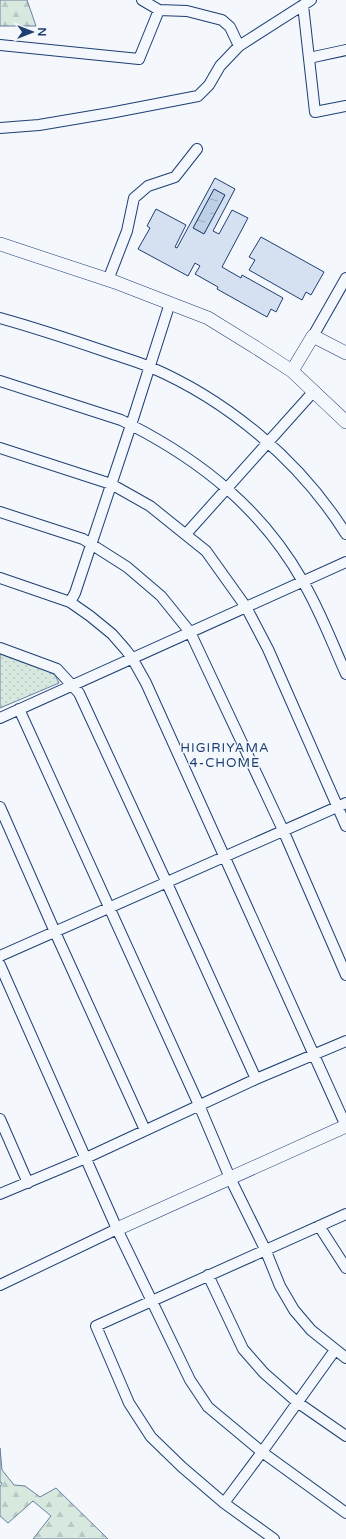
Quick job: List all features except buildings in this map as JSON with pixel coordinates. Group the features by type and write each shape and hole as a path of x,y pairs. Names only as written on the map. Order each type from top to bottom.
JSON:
{"street":[{"path":"142,0 159,10 187,11 222,20 230,27 240,46"},
{"path":"0,128 39,125 198,96 209,85 220,66 240,46 307,2"},
{"path":"307,2 309,58 315,112 346,106"},
{"path":"0,45 139,59 159,10"},
{"path":"309,58 346,50"},
{"path":"108,280 127,231 134,198 148,186 175,177 197,149"},
{"path":"0,244 108,280 208,318 292,372 346,422"},
{"path":"292,372 313,336 342,293 346,278"},
{"path":"70,602 75,593 170,303"},
{"path":"0,318 58,335 150,367 208,398 241,420 268,443 299,473 336,518 346,534"},
{"path":"313,336 346,353"},
{"path":"0,381 114,418 131,425 198,465 228,488 257,517 284,550 303,581 346,674"},
{"path":"186,534 314,391"},
{"path":"0,448 111,484 150,506 206,551 246,607 268,649 342,805 346,826"},
{"path":"0,512 91,543 128,567 161,596 190,632 283,830 346,975"},
{"path":"0,718 346,562"},
{"path":"0,578 70,602 112,634 132,658 146,683 346,1126 117,1229 0,1286"},
{"path":"0,648 57,669 79,693 167,882 256,1079"},
{"path":"19,709 199,1105 230,1178 265,1249 280,1286 294,1310 312,1330 346,1358"},
{"path":"0,956 342,805"},
{"path":"0,808 54,932 145,1130"},
{"path":"0,965 117,1229 190,1380 208,1407 262,1452 346,1513"},
{"path":"0,1194 86,1158 256,1079 346,1040"},
{"path":"0,1119 28,1182"},
{"path":"274,1539 224,1503 182,1467 151,1437 129,1403 96,1326 346,1214"},
{"path":"319,1226 346,1268"},
{"path":"208,1275 243,1349 264,1373 298,1402 346,1436"},
{"path":"224,1503 336,1350"}],"green space":[{"path":"0,0 27,0 36,26 0,26"},
{"path":"0,652 38,665 55,675 59,683 0,708"},
{"path":"0,1448 2,1470 14,1485 25,1486 40,1497 56,1488 108,1539 33,1539 51,1516 33,1501 8,1523 0,1516 0,1487 2,1483 0,1482"}],"water":[{"path":"214,189 225,195 204,234 193,228"}],"district":[{"name":"HIGIRIYAMA 4-CHOME","path":"225,754"}]}
